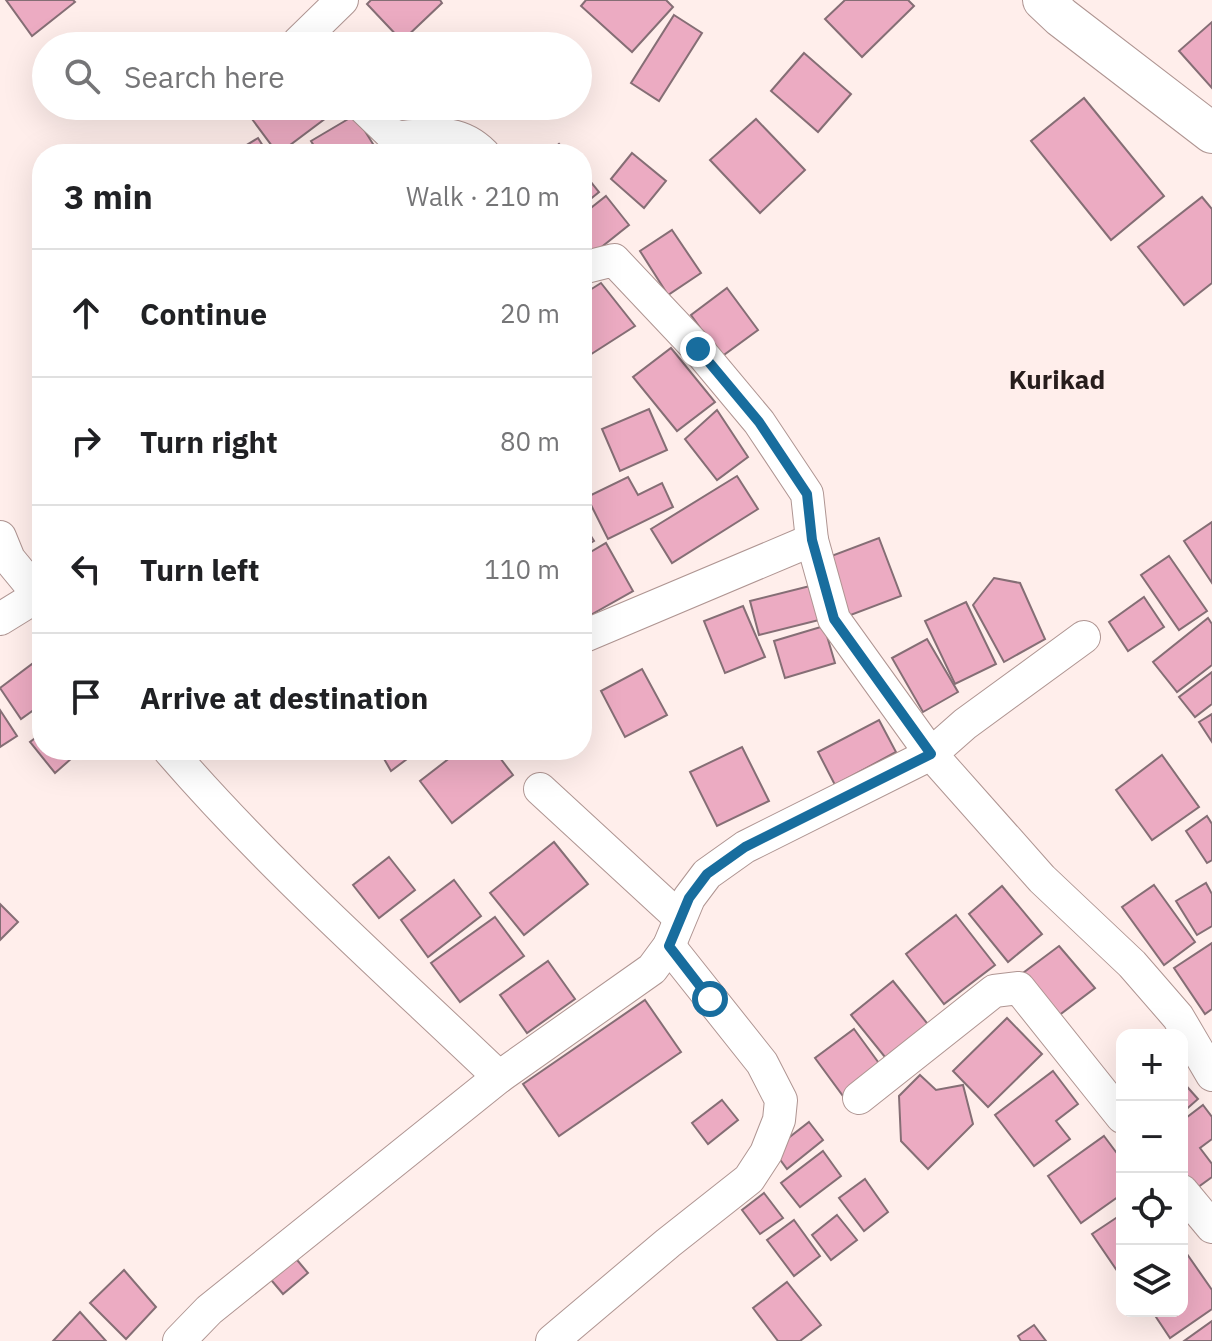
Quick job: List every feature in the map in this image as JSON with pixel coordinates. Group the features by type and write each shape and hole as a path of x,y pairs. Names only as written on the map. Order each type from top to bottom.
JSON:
{"street":[{"path":"309,32 342,0"},
{"path":"1043,0 1212,133"},
{"path":"376,120 391,134 399,137 451,134 474,144"},
{"path":"592,266 614,260 698,349 759,422 807,494 812,540 834,619 931,754 1042,879 1142,975 1178,1017 1212,1075"},
{"path":"0,537 9,559 32,587"},
{"path":"592,633 812,540"},
{"path":"0,619 32,601"},
{"path":"179,1341 209,1310 499,1077 652,969 674,932 689,898 707,874 745,847 931,754 965,724 1084,637"},
{"path":"178,760 287,874 499,1077"},
{"path":"540,789 674,932 762,1063 781,1100 779,1120 766,1153 749,1179 552,1341"},
{"path":"859,1098 994,991 1019,988 1116,1109"},
{"path":"1188,1198 1212,1227"}],"building":[{"path":"6,0 75,2 37,32 32,32 32,36"},
{"path":"371,0 440,0 442,3 411,32 393,32 367,4"},
{"path":"586,0 666,0 673,7 632,52 581,6"},
{"path":"845,0 908,0 914,6 862,57 825,19"},
{"path":"674,15 702,33 659,101 631,83"},
{"path":"1212,22 1212,88 1179,51"},
{"path":"804,53 851,94 818,132 771,91"},
{"path":"1084,98 1164,196 1111,240 1031,141"},
{"path":"756,119 805,170 760,213 710,160"},
{"path":"253,120 323,120 291,144 271,144"},
{"path":"347,120 358,120 373,144 313,144 311,141"},
{"path":"258,138 262,144 248,144"},
{"path":"632,153 666,181 644,208 611,179"},
{"path":"592,183 599,192 592,198"},
{"path":"606,196 629,225 592,255 592,207"},
{"path":"1202,197 1212,209 1212,283 1184,305 1138,247"},
{"path":"672,230 701,273 668,295 640,251"},
{"path":"601,283 635,326 592,354 592,289"},
{"path":"727,288 758,330 721,357 691,315"},
{"path":"671,348 715,402 677,431 633,377"},
{"path":"649,409 667,450 620,471 602,429"},
{"path":"717,410 748,457 717,480 685,439"},
{"path":"737,476 758,509 672,563 651,529"},
{"path":"628,477 638,495 662,483 673,507 608,539 592,507 592,495"},
{"path":"1212,522 1212,583 1184,541"},
{"path":"879,538 901,596 848,616 826,558"},
{"path":"606,543 633,591 592,614 592,551"},
{"path":"1169,556 1207,611 1179,630 1141,575"},
{"path":"994,578 1020,583 1045,639 1004,662 973,605"},
{"path":"814,585 823,619 759,635 750,601"},
{"path":"1144,597 1164,627 1128,651 1109,622"},
{"path":"966,602 996,664 955,684 925,621"},
{"path":"743,606 765,657 725,673 704,621"},
{"path":"1208,618 1212,624 1212,665 1177,692 1153,662"},
{"path":"824,626 835,663 785,678 774,641"},
{"path":"927,639 958,692 923,712 892,658"},
{"path":"32,664 32,711 21,719 0,688"},
{"path":"642,669 667,715 625,737 601,691"},
{"path":"1212,672 1212,704 1195,717 1179,697"},
{"path":"0,710 17,736 0,747"},
{"path":"1212,714 1212,742 1199,722"},
{"path":"879,720 896,752 835,785 818,752"},
{"path":"742,747 769,801 717,826 690,772"},
{"path":"1162,755 1199,807 1152,840 1116,790"},
{"path":"45,760 70,760 55,773"},
{"path":"385,760 406,760 391,771"},
{"path":"447,760 502,760 513,775 452,823 420,781"},
{"path":"1207,816 1212,824 1212,860 1207,863 1186,831"},
{"path":"554,842 588,884 524,935 490,893"},
{"path":"389,857 415,890 379,918 353,885"},
{"path":"454,880 481,916 428,957 401,920"},
{"path":"1206,883 1212,894 1212,926 1197,935 1176,901"},
{"path":"1154,885 1195,942 1164,965 1122,907"},
{"path":"1002,886 1042,934 1008,962 969,914"},
{"path":"0,904 18,922 0,940"},
{"path":"956,915 995,965 944,1004 906,954"},
{"path":"495,917 524,956 460,1002 431,963"},
{"path":"1212,943 1212,1009 1205,1014 1174,968"},
{"path":"1059,946 1095,988 1058,1016 1023,973"},
{"path":"548,961 575,999 527,1033 500,995"},
{"path":"893,981 931,1028 889,1062 851,1015"},
{"path":"645,1000 681,1052 559,1136 523,1084"},
{"path":"1007,1018 1042,1054 988,1107 953,1071"},
{"path":"854,1029 881,1066 843,1096 815,1058"},
{"path":"1053,1071 1078,1104 1056,1121 1070,1139 1034,1166 995,1115"},
{"path":"920,1075 936,1090 963,1085 973,1124 928,1169 901,1141 899,1096"},
{"path":"1188,1088 1198,1099 1188,1108"},
{"path":"722,1100 738,1120 708,1144 692,1123"},
{"path":"1203,1105 1212,1117 1212,1139 1200,1148 1212,1164 1212,1177 1194,1190 1188,1182 1188,1116"},
{"path":"809,1122 823,1140 787,1169 773,1150"},
{"path":"1104,1136 1116,1152 1116,1198 1081,1223 1048,1176"},
{"path":"823,1151 841,1176 800,1207 781,1183"},
{"path":"865,1179 888,1212 864,1231 839,1198"},
{"path":"764,1193 783,1218 760,1234 742,1210"},
{"path":"837,1215 857,1240 831,1260 812,1235"},
{"path":"1116,1218 1116,1269 1092,1234"},
{"path":"794,1220 820,1256 794,1276 767,1240"},
{"path":"292,1254 308,1273 283,1294 267,1275"},
{"path":"1188,1255 1212,1290 1212,1309 1170,1338 1156,1317 1188,1317"},
{"path":"124,1270 156,1307 126,1339 90,1303"},
{"path":"787,1282 821,1325 800,1341 778,1341 753,1308"},
{"path":"80,1312 106,1341 53,1341"},
{"path":"1212,1321 1212,1341 1184,1341"},
{"path":"1034,1325 1046,1341 1021,1341 1018,1336"}],"district":[{"name":"Kurikad","path":"1057,379"}],"route":[{"path":"698,349 759,422 807,494 812,540 834,619 931,754 745,847 707,874 689,898 669,946 710,999"}]}
